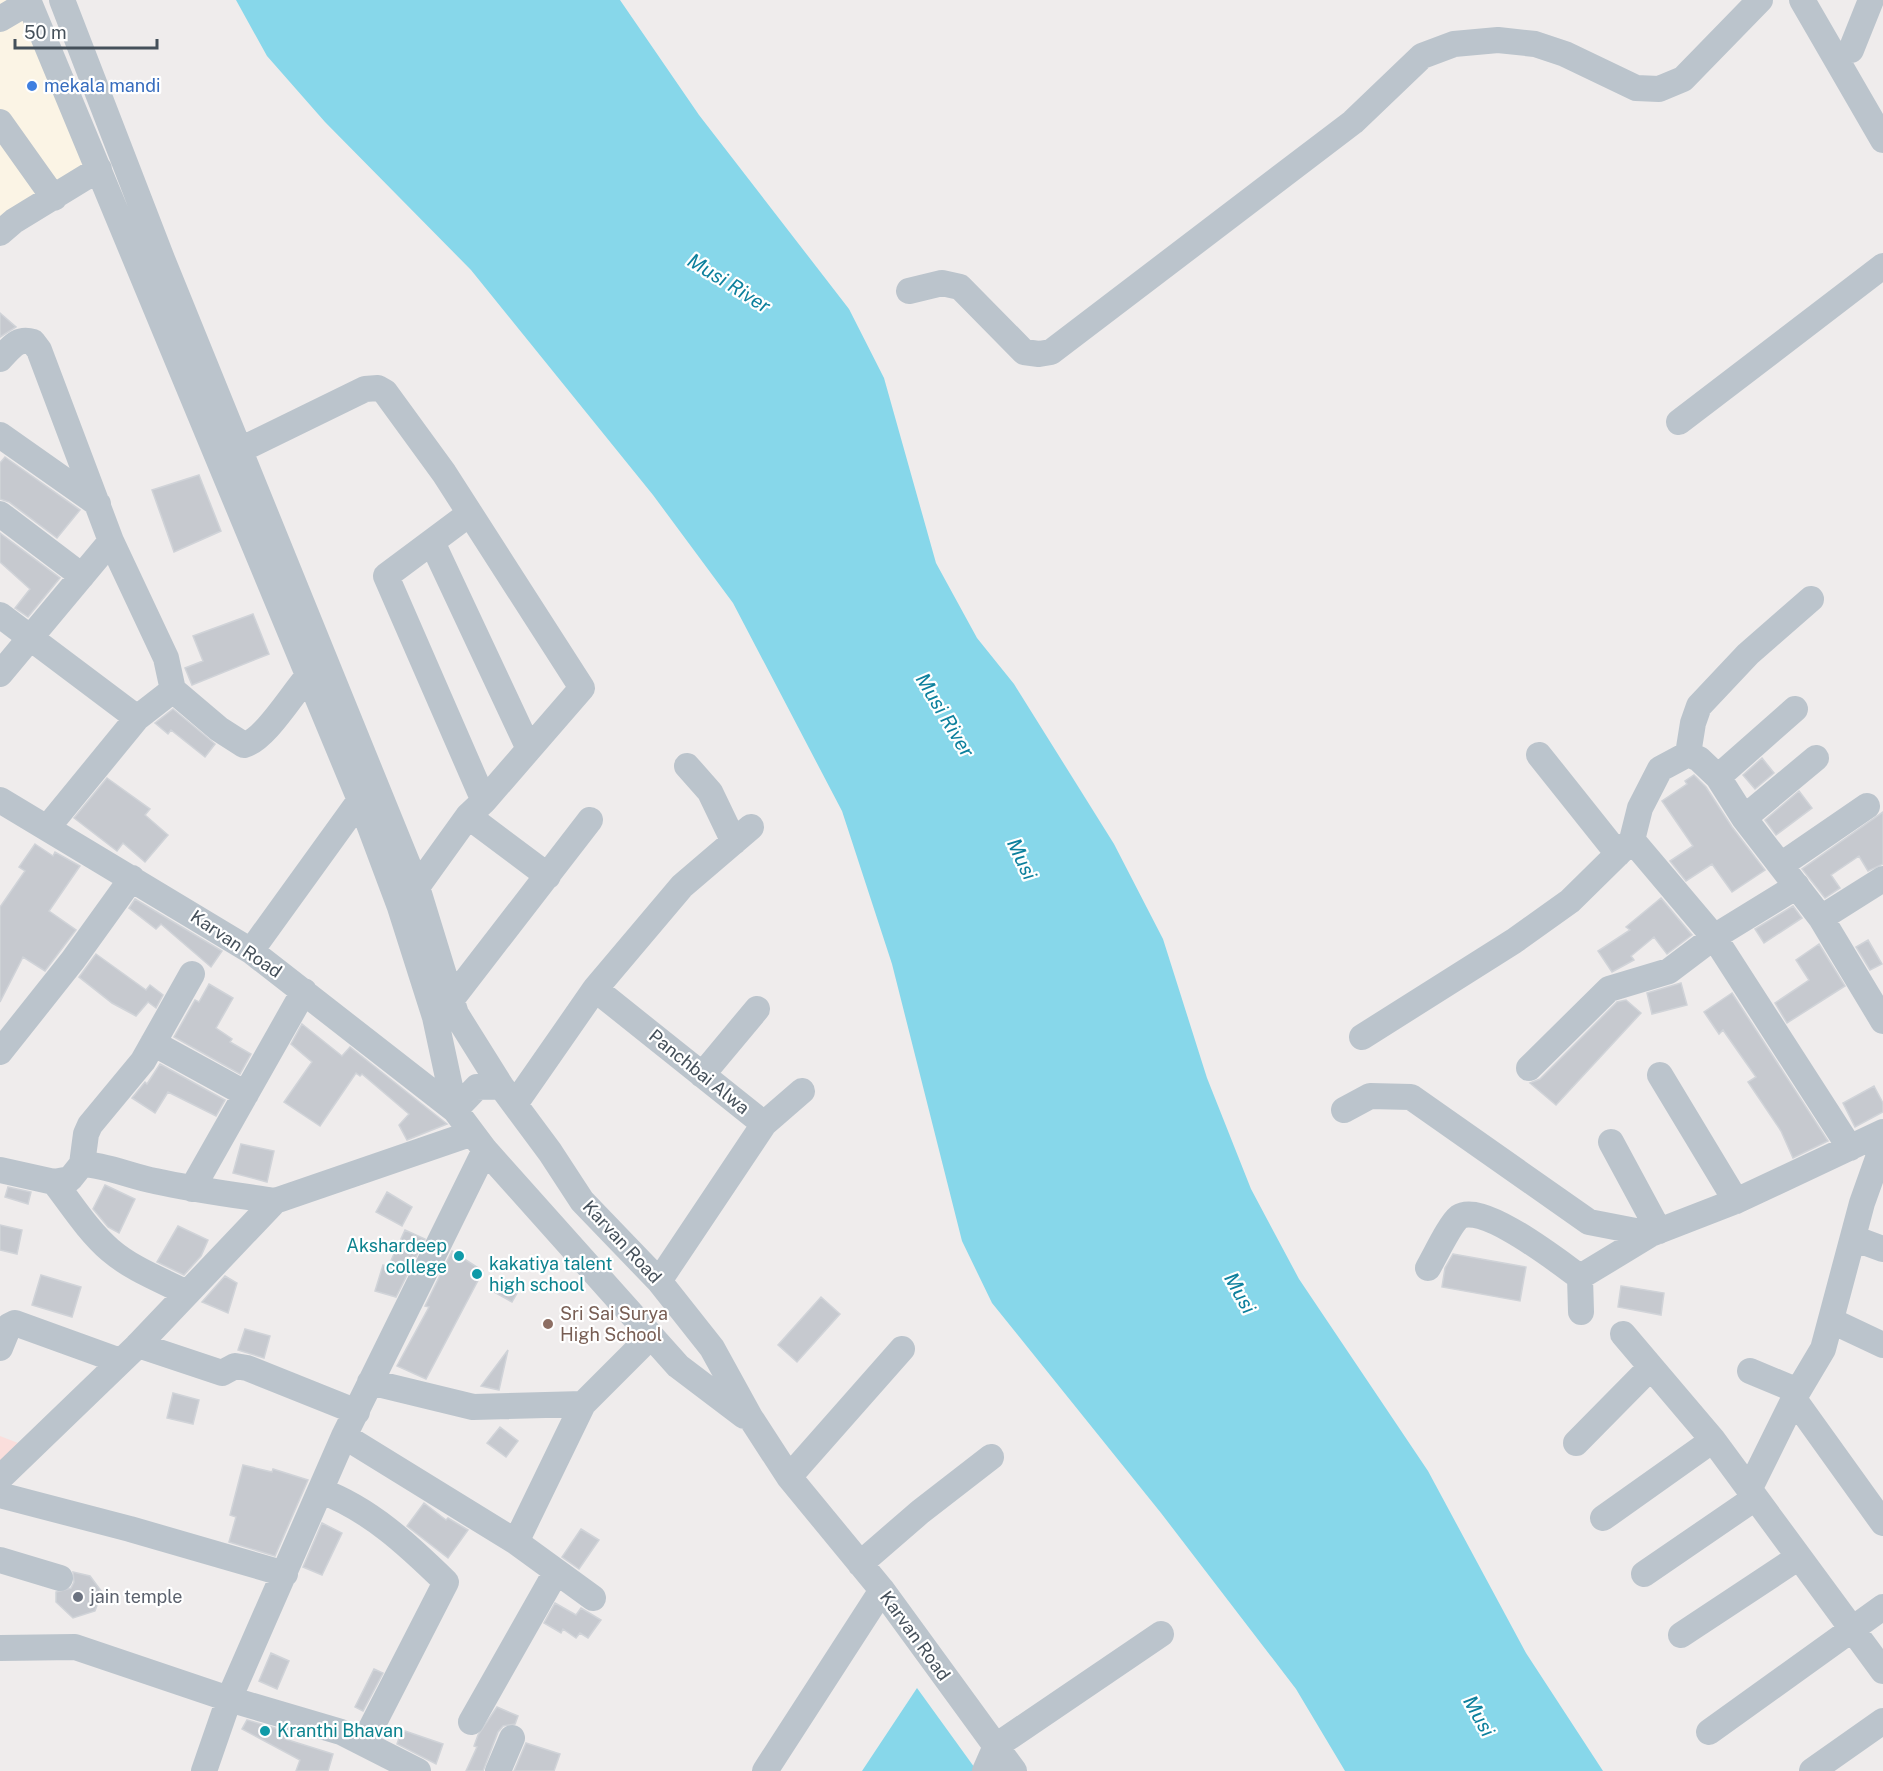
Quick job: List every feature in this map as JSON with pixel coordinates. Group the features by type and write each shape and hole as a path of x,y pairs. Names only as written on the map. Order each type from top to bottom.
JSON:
{"street":[{"name":"Karvan Road","path":"62,0 162,259 417,887 456,1014 508,1095 582,1201 659,1281 712,1348 750,1417 789,1477 882,1590 1014,1771"},
{"path":"909,291 942,283 960,287 1024,352 1039,354 1051,352 1353,122 1422,56 1454,44 1498,40 1535,44 1565,54 1636,88 1659,89 1683,79 1760,0"},
{"path":"1803,0 1883,140"},
{"path":"1851,50 1870,0"},
{"path":"3,17 28,1 309,675 360,800 399,907 435,1017 455,1110"},
{"path":"0,122 54,198"},
{"path":"5,220 54,198 99,169"},
{"path":"1679,422 1883,266"},
{"path":"0,359 17,342 24,339 33,342 111,541 166,658 172,690 219,729 244,745 255,742 265,732 289,697 309,675"},
{"path":"240,450 366,389 378,388 385,392 444,473 582,688 476,809 417,887"},
{"path":"0,435 98,504"},
{"path":"0,514 82,576"},
{"path":"469,514 386,576 476,809 548,876"},
{"path":"0,674 111,541"},
{"path":"432,542 529,749"},
{"path":"1688,754 1693,723 1700,706 1748,654 1811,600"},
{"path":"0,615 137,718"},
{"path":"47,828 137,718 172,690"},
{"path":"1718,777 1795,709"},
{"path":"1688,754 1699,759 1718,777 1744,818 1821,918 1883,1021"},
{"path":"1362,1036 1514,941 1570,901 1625,847 1660,769 1688,754"},
{"path":"1539,755 1714,937 1850,1148"},
{"path":"1744,818 1816,758"},
{"path":"455,1110 477,1087 508,1095 682,886 743,835 687,766"},
{"name":"Karvan Road","path":"0,800 251,951 455,1110 477,1142 678,1366 746,1417 750,1417"},
{"path":"251,951 360,800"},
{"path":"1781,865 1867,806"},
{"path":"452,1000 590,820"},
{"path":"0,1052 73,960 132,878"},
{"path":"1821,918 1883,879"},
{"path":"1529,1068 1609,989 1669,971 1714,937 1797,886"},
{"path":"1,1175 54,1182 70,1179 82,1164 86,1134 90,1125 142,1062 192,974"},
{"name":"Panchbai Alwa","path":"596,989 764,1124 659,1281"},
{"path":"192,1189 304,991"},
{"path":"702,1075 757,1009"},
{"path":"153,1043 246,1094"},
{"path":"1660,1075 1736,1201"},
{"path":"764,1124 802,1091"},
{"path":"1344,1110 1370,1096 1411,1097 1589,1222 1655,1233"},
{"path":"1580,1277 1655,1233 1736,1201 1883,1132"},
{"path":"82,1164 99,1165 126,1175 192,1189 275,1201 477,1142"},
{"path":"204,1771 229,1699 344,1436 357,1412 477,1142"},
{"path":"1611,1142 1655,1233"},
{"path":"1644,1574 1752,1494 1796,1395 1823,1349 1853,1238 1883,1144"},
{"path":"54,1182 91,1231 110,1250 126,1262 187,1293"},
{"path":"0,1478 129,1353 275,1201"},
{"path":"1428,1268 1458,1217 1469,1213 1484,1217 1530,1240 1580,1277"},
{"path":"1853,1238 1883,1248"},
{"path":"1580,1277 1581,1312"},
{"path":"1832,1321 1883,1345"},
{"path":"0,1348 9,1326 15,1323 129,1353 222,1373 235,1366 248,1368 357,1412"},
{"path":"1623,1334 1713,1440 1883,1671"},
{"path":"516,1542 583,1404 651,1336"},
{"path":"789,1477 902,1348"},
{"path":"1576,1443 1651,1367"},
{"path":"1750,1371 1796,1395 1879,1510"},
{"path":"370,1382 473,1407 583,1404"},
{"path":"344,1436 516,1542 593,1598"},
{"path":"1603,1518 1713,1440"},
{"path":"860,1564 920,1512 991,1456"},
{"path":"321,1491 353,1506 392,1532 446,1582 364,1742"},
{"path":"0,1495 130,1529 285,1574"},
{"path":"1681,1635 1799,1557"},
{"path":"0,1560 60,1578"},
{"path":"471,1722 556,1572"},
{"path":"765,1771 882,1590"},
{"path":"1709,1732 1883,1607"},
{"path":"985,1771 996,1746 1161,1634"},
{"path":"0,1648 75,1647 229,1699 341,1732 418,1771"},
{"path":"1812,1771 1883,1720"},
{"path":"498,1771 512,1738"}],"shaded area":[{"name":"mekala mandi","path":"0,0 28,0 100,171 0,233"},
{"path":"0,1436 18,1443 0,1461"}],"water":[{"path":"236,0 620,0 699,115 849,309 884,378 936,563 977,638 1014,684 1114,844 1163,939 1207,1078 1251,1189 1299,1279 1428,1471 1526,1653 1603,1771 1345,1771 1296,1689 1161,1513 992,1303 962,1241 892,964 842,811 733,603 653,495 471,270 325,122 267,56"},
{"path":"917,1688 977,1771 862,1771"}],"building":[{"path":"0,313 16,327 0,337"},
{"path":"5,457 80,510 57,538 9,502 0,499 0,463"},
{"path":"199,475 221,531 174,552 152,490"},
{"path":"0,533 60,578 28,617 15,608 30,589 0,562"},
{"path":"253,614 269,654 192,685 185,668 203,661 193,636"},
{"path":"173,709 215,744 205,757 171,730 168,734 155,723"},
{"path":"1762,758 1774,773 1755,789 1743,775"},
{"path":"1694,775 1706,787 1732,827 1765,870 1732,892 1712,864 1686,881 1670,861 1693,846 1662,801 1687,784 1685,781"},
{"path":"107,778 150,809 145,815 168,835 145,862 123,843 117,851 74,818"},
{"path":"1799,791 1812,808 1776,835 1765,820"},
{"path":"1883,812 1883,864 1868,871 1859,856 1831,875 1840,888 1825,898 1802,869"},
{"path":"35,844 53,856 55,852 80,866 49,911 76,930 45,971 23,957 0,1002 0,907 25,871 19,867"},
{"path":"1661,898 1692,935 1667,954 1654,937 1631,956 1634,960 1612,972 1598,951 1630,930 1626,927"},
{"path":"135,899 222,951 211,967 161,924 156,929 129,908"},
{"path":"1793,906 1802,918 1764,943 1755,929"},
{"path":"1868,940 1882,964 1870,970 1856,947"},
{"path":"1819,944 1845,986 1787,1023 1775,1003 1809,980 1796,960"},
{"path":"96,954 146,990 150,985 163,995 156,1008 148,1002 136,1016 112,1003 79,977"},
{"path":"1681,983 1687,1005 1652,1014 1647,993"},
{"path":"209,984 233,998 216,1028 232,1039 230,1042 251,1054 240,1074 174,1037 195,1000 199,1002"},
{"path":"1732,993 1828,1141 1793,1158 1781,1131 1748,1082 1756,1077 1723,1030 1719,1034 1704,1012"},
{"path":"1626,1000 1641,1013 1556,1105 1530,1083 1540,1079 1617,1002"},
{"path":"302,1024 342,1056 350,1047 447,1124 407,1140 399,1125 409,1114 362,1074 360,1076 356,1073 320,1126 284,1102 312,1062 291,1044"},
{"path":"160,1064 225,1100 216,1116 168,1092 155,1113 132,1098 145,1082 147,1084"},
{"path":"1874,1086 1883,1103 1883,1112 1855,1127 1843,1103"},
{"path":"241,1144 274,1151 267,1182 233,1173"},
{"path":"105,1185 135,1199 119,1233 108,1227 93,1209"},
{"path":"8,1187 31,1192 28,1204 5,1197"},
{"path":"387,1192 412,1207 402,1226 376,1212"},
{"path":"0,1225 22,1230 17,1254 0,1250"},
{"path":"178,1226 208,1240 201,1256 184,1275 157,1262"},
{"path":"405,1230 425,1239 396,1297 375,1291 383,1265 388,1267"},
{"path":"452,1251 483,1271 426,1379 397,1366 429,1307 425,1306"},
{"path":"1453,1254 1526,1267 1520,1301 1442,1287 1445,1268"},
{"path":"41,1275 81,1287 72,1317 32,1305"},
{"path":"225,1276 237,1283 228,1313 202,1302"},
{"path":"501,1278 520,1288 512,1302 494,1292"},
{"path":"1621,1286 1664,1293 1661,1315 1618,1307"},
{"path":"821,1297 840,1314 797,1362 778,1345"},
{"path":"245,1329 270,1336 264,1358 238,1350"},
{"path":"508,1350 499,1390 481,1386"},
{"path":"173,1393 199,1400 193,1424 167,1418"},
{"path":"500,1427 518,1441 506,1457 487,1443"},
{"path":"243,1465 272,1472 273,1469 308,1480 275,1556 229,1542 236,1517 230,1515"},
{"path":"424,1503 446,1520 448,1518 468,1530 448,1558 407,1526"},
{"path":"322,1523 342,1533 322,1575 303,1567"},
{"path":"581,1529 599,1540 579,1569 562,1557"},
{"name":"jain temple","path":"73,1572 90,1576 102,1592 95,1611 73,1618 56,1602 56,1592 71,1588 74,1582"},
{"path":"555,1603 576,1615 581,1608 601,1620 588,1638 580,1633 576,1638 563,1629 561,1633 544,1623"},
{"path":"271,1653 289,1661 277,1689 259,1681"},
{"path":"374,1669 383,1673 363,1711 355,1707"},
{"path":"497,1707 518,1716 515,1724 503,1726 498,1732 483,1771 466,1771 477,1747 474,1746 478,1735"},
{"path":"247,1720 288,1733 285,1739 333,1754 328,1771 296,1771 300,1760 242,1729"},
{"path":"402,1730 443,1744 436,1764 397,1744"},
{"path":"526,1743 560,1754 554,1771 514,1771"}],"place":[{"name":"mekala mandi","path":"32,86"},
{"name":"Akshardeep college","path":"459,1256"},
{"name":"kakatiya talent high school","path":"477,1274"},
{"name":"Sri Sai Surya High School","path":"548,1324"},
{"name":"jain temple","path":"78,1597"},
{"name":"Kranthi Bhavan","path":"265,1731"}],"water label":[{"name":"Musi River","path":"729,283"},
{"name":"Musi River","path":"945,715"},
{"name":"Musi","path":"1022,859"},
{"name":"Musi","path":"1240,1293"},
{"name":"Musi","path":"1479,1716"}]}
